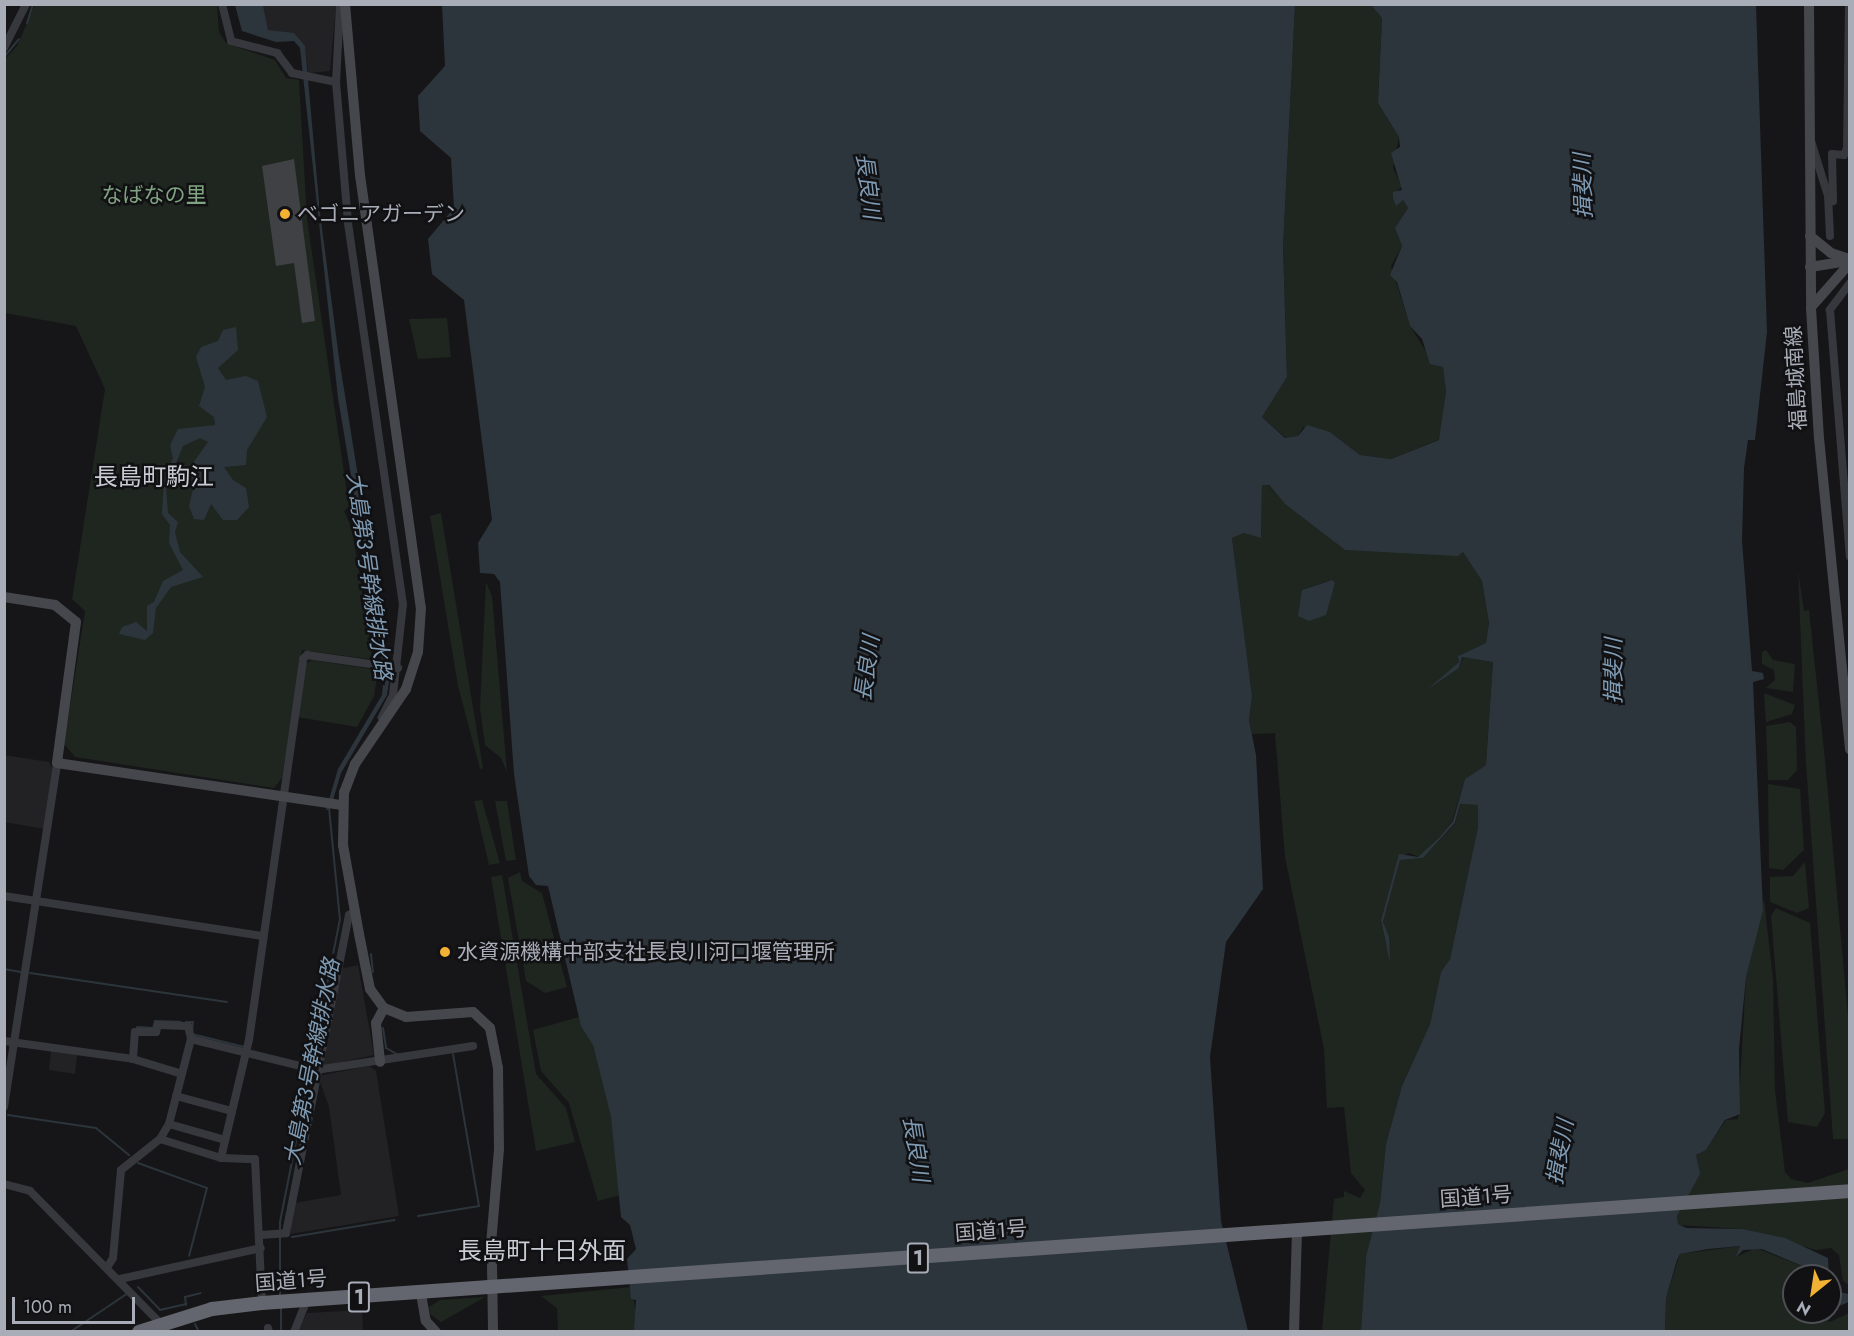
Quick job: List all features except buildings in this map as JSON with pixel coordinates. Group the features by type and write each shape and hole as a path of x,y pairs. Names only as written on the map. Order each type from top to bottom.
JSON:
{"highway":[{"name":"国道1号","path":"139,1332 159,1322 265,1303 1297,1235 1850,1191"}],"street":[{"path":"4,48 26,4"},
{"path":"222,4 231,41 277,53 288,70 298,74 336,82"},
{"path":"339,4 336,82 349,234 403,604 394,668 393,695 381,719 382,730"},
{"path":"345,4 360,176 421,608 412,671 382,730 355,764 339,805 343,845 370,989 384,1008 406,1017 473,1012 490,1028 498,1068 499,1128 491,1244"},
{"name":"福島城南線","path":"1809,4 1811,308 1819,438 1850,748"},
{"path":"1829,202 1833,201 1832,154 1847,156 1849,4"},
{"path":"1810,140 1829,202 1830,236"},
{"path":"1810,236 1831,253 1850,261"},
{"path":"1810,267 1850,261"},
{"path":"1811,308 1850,261"},
{"path":"1850,283 1830,310 1850,556"},
{"path":"4,597 55,604 76,622 57,763 4,1107"},
{"path":"221,1158 246,1053 261,936 303,659 307,655 394,668"},
{"path":"57,763 339,805"},
{"path":"4,897 261,936"},
{"path":"260,1235 284,1233 312,1069 349,915 355,911"},
{"path":"380,1062 375,1023 384,1008"},
{"path":"108,1266 113,1258 121,1170 160,1139 169,1124 191,1039 188,1026 158,1025 156,1032 135,1032 134,1059"},
{"path":"191,1039 312,1069 380,1062 473,1046"},
{"path":"4,1041 134,1059 182,1074"},
{"path":"176,1096 232,1111"},
{"path":"169,1124 225,1140"},
{"path":"160,1139 221,1158 255,1159 265,1303"},
{"path":"4,1184 30,1191 108,1266 159,1322"},
{"path":"1294,1332 1297,1235"},
{"path":"120,1279 261,1248"},
{"path":"492,1265 496,1330"},
{"path":"421,1294 426,1321 436,1332"},
{"path":"294,1332 302,1301"}],"shaded area":[{"path":"263,5 336,5 330,71 308,73 305,46 289,33 268,30"},
{"path":"4,755 49,762 53,769 44,829 5,822"},
{"path":"358,965 374,1055 323,1066 340,969"},
{"path":"51,1051 77,1055 75,1074 49,1070"},
{"path":"369,1066 376,1071 399,1216 290,1234 294,1203 341,1195 329,1107 318,1076"},
{"path":"362,1310 363,1331 297,1332 307,1313"}],"green space":[{"name":"なばなの里","path":"35,5 217,5 219,32 226,43 275,60 286,78 299,80 307,219 349,507 344,511 352,529 372,655 369,659 302,650 282,778 274,788 75,757 64,744 85,611 72,599 105,389 76,326 5,313 4,60 17,46"},
{"path":"1295,5 1371,5 1382,18 1378,103 1399,137 1393,168 1402,187 1397,191 1408,208 1395,228 1402,246 1391,266 1410,326 1430,358 1443,367 1446,392 1444,430 1438,440 1391,459 1360,455 1330,432 1303,427 1298,436 1286,438 1262,417 1287,377 1283,247"},
{"path":"447,318 451,357 418,359 409,319"},
{"path":"1262,485 1268,485 1285,504 1345,550 1463,552 1482,581 1489,623 1486,643 1458,656 1459,662 1435,684 1459,668 1463,657 1493,662 1486,765 1465,779 1452,821 1439,839 1419,857 1409,853 1398,858 1381,920 1387,951 1383,922 1400,860 1423,858 1455,824 1460,804 1478,805 1478,827 1450,959 1441,972 1430,1024 1402,1086 1386,1144 1380,1203 1366,1256 1361,1331 1322,1331 1334,1199 1344,1197 1344,1191 1360,1198 1365,1190 1351,1173 1344,1107 1327,1108 1324,1049 1285,857 1275,733 1252,734 1249,720 1252,696 1232,538 1244,533 1261,538","holes":["1331,580 1335,584 1324,616 1298,616 1304,589"]},
{"path":"441,513 483,768 480,769 458,686 430,516"},
{"path":"1798,571 1804,611 1809,610 1825,760 1849,1028 1849,1139 1833,1139 1806,763"},
{"path":"486,582 492,596 507,772 501,758 485,745 480,708"},
{"path":"1766,650 1773,660 1795,664 1793,692 1766,688 1775,680 1774,670 1762,664 1762,652"},
{"path":"312,660 378,670 374,696 357,727 297,717 306,664"},
{"path":"1764,693 1795,705 1792,714 1766,722"},
{"path":"1790,722 1796,727 1797,770 1788,780 1768,780 1766,726"},
{"path":"1768,784 1800,789 1804,850 1783,870 1769,868"},
{"path":"482,800 500,863 489,865 474,801"},
{"path":"495,801 507,801 516,860 506,861"},
{"path":"1805,862 1809,908 1797,913 1770,902 1770,877 1793,876"},
{"path":"520,872 522,881 542,893 567,987 545,993 526,981 508,878"},
{"path":"502,875 536,1074 566,1108 575,1142 536,1151 491,877"},
{"path":"1764,899 1773,980 1775,1090 1785,1172 1791,1179 1808,1183 1849,1169 1849,1285 1843,1281 1839,1255 1831,1248 1816,1250 1742,1229 1678,1225 1677,1216 1697,1171 1696,1155 1706,1150 1726,1120 1738,1119 1746,977"},
{"path":"1776,908 1810,923 1825,1113 1817,1127 1788,1122 1771,916"},
{"path":"579,1017 593,1045 611,1117 621,1195 598,1201 569,1103 541,1071 533,1030"},
{"path":"1740,1246 1738,1256 1756,1248 1797,1264 1782,1264 1782,1324 1842,1324 1842,1316 1849,1313 1849,1331 1665,1331 1666,1298 1680,1254"},
{"path":"631,1287 638,1322 634,1331 558,1331 557,1308 541,1296"},
{"path":"485,1297 441,1322 430,1314 429,1307 440,1300"}],"water":[{"path":"235,5 263,5 268,30 294,33 305,46 320,213 339,358 390,675 387,695 341,773 330,810 326,810 338,769 382,695 384,673 338,398 300,48 294,41 276,42 242,31"},
{"path":"442,5 1295,5 1283,247 1287,377 1262,417 1285,438 1298,436 1307,425 1330,432 1360,455 1391,459 1439,440 1446,392 1443,367 1430,364 1422,339 1410,326 1397,282 1390,275 1402,246 1395,228 1408,208 1403,200 1396,206 1393,198 1393,192 1402,190 1391,153 1400,147 1399,137 1378,103 1382,18 1371,5 1756,5 1767,332 1755,440 1748,440 1744,468 1742,540 1752,671 1763,673 1764,679 1753,682 1763,910 1746,977 1739,1049 1740,1114 1725,1120 1706,1150 1696,1155 1700,1174 1677,1216 1678,1224 1686,1228 1742,1229 1785,1238 1828,1258 1828,1264 1798,1264 1762,1249 1743,1250 1736,1257 1740,1246 1680,1254 1666,1298 1665,1331 1361,1331 1366,1256 1380,1203 1386,1144 1402,1086 1430,1024 1441,972 1450,959 1478,827 1478,805 1460,804 1455,823 1423,858 1400,860 1383,922 1389,937 1390,963 1381,920 1399,854 1418,857 1439,838 1453,821 1465,779 1486,765 1493,662 1462,657 1459,668 1428,689 1459,662 1458,656 1486,643 1489,623 1482,581 1463,552 1458,556 1345,550 1285,504 1269,485 1262,485 1261,538 1244,533 1232,538 1252,696 1249,720 1256,755 1263,889 1226,942 1210,1057 1221,1221 1248,1331 634,1331 636,1300 631,1299 627,1259 636,1249 630,1225 621,1217 611,1117 593,1045 581,1026 548,886 536,885 529,876 514,774 500,582 494,574 480,573 478,543 492,520 464,300 432,274 428,239 454,208 451,158 420,131 418,96 445,66"},
{"path":"236,327 238,350 218,368 226,380 246,376 258,381 267,417 247,450 246,465 224,467 233,480 246,488 249,507 237,520 223,520 211,504 204,520 194,519 189,506 193,489 191,466 208,442 200,438 183,446 166,487 168,513 178,522 175,532 180,552 203,577 171,587 156,608 153,633 145,640 119,634 122,627 136,622 147,631 147,606 154,602 163,581 183,570 169,543 170,525 162,514 164,480 173,458 170,445 178,429 215,425 214,417 199,406 205,387 196,357 201,347 218,341 223,330"},
{"path":"1332,580 1335,583 1326,615 1309,621 1298,616 1302,590"},
{"path":"1842,1293 1849,1294 1849,1302 1842,1305"}],"waterway":[{"path":"27,23 33,4"},
{"path":"4,57 19,39"},
{"name":"大島第3号幹線排水路","path":"280,1296 280,1222 340,920 329,808"},
{"path":"371,954 373,972"},
{"path":"4,969 21,972"},
{"path":"30,973 227,1002"},
{"path":"137,1027 153,1028 155,1021 180,1022"},
{"path":"186,1022 193,1022 192,1034 244,1047"},
{"path":"383,1028 386,1048 397,1054"},
{"path":"418,1216 479,1206 453,1054"},
{"path":"8,1115 96,1128 129,1155"},
{"path":"138,1163 207,1188 189,1256"},
{"path":"292,1237 395,1220"},
{"path":"138,1287 160,1310 186,1304"},
{"path":"70,1332 128,1293"},
{"path":"186,1305 185,1297 201,1293"},
{"name":"大島第3号幹線排水路","path":"281,1307 281,1332"},
{"path":"195,1324 199,1332"}],"tunnel":[{"path":"491,1244 492,1265"}],"place":[{"name":"ベゴニアガーデン","path":"285,214"},
{"name":"水資源機構中部支社長良川河口堰管理所","path":"445,952"}],"district":[{"name":"長島町駒江","path":"154,477"},
{"name":"長島町十日外面","path":"542,1251"}],"water label":[{"name":"長良川","path":"868,186"},
{"name":"揖斐川","path":"1583,186"},
{"name":"長良川","path":"867,668"},
{"name":"揖斐川","path":"1614,671"},
{"name":"長良川","path":"916,1149"},
{"name":"揖斐川","path":"1560,1152"}]}
